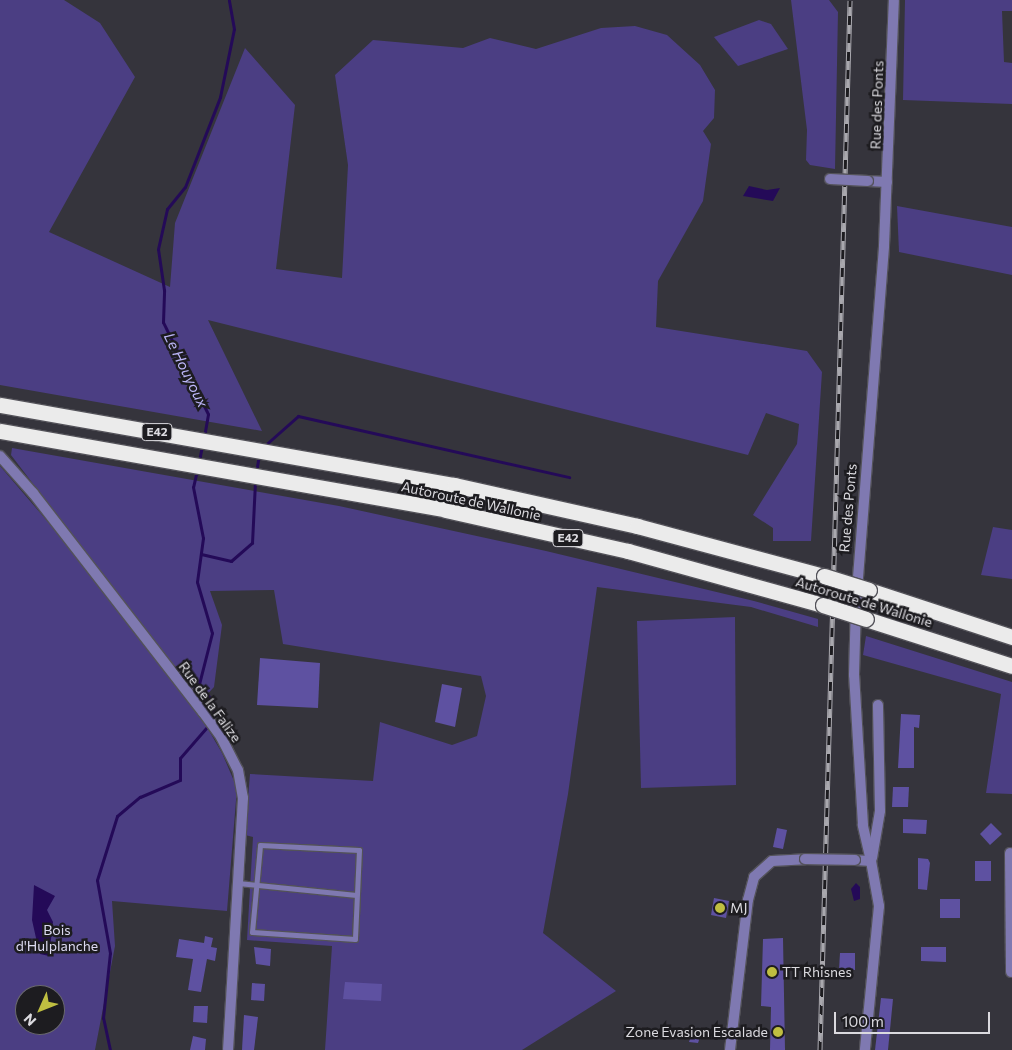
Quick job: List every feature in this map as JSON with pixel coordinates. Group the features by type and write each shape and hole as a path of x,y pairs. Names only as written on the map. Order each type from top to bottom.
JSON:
{"highway":[{"name":"Autoroute de Wallonie","path":"0,405 454,485 637,526 824,576 1012,637"},
{"name":"Autoroute de Wallonie","path":"0,431 446,510 619,549 823,605 1012,666"}],"street":[{"name":"Rue des Ponts","path":"865,1050 878,906 862,816 854,675 856,604 888,182 894,0"},
{"path":"830,179 888,182"},
{"name":"Rue de la Falize","path":"0,456 33,493 222,737 238,770 243,798 228,1050"},
{"path":"730,1050 748,900 754,876 772,861 804,859 871,861 880,811 878,705"},
{"path":"1010,853 1011,972"}],"lane":[{"path":"260,845 359,850 355,939 252,932 258,885 260,845"},
{"path":"238,883 356,895"}],"green space":[{"path":"0,0 64,0 100,23 135,77 49,232 170,287 175,223 245,48 295,105 276,269 342,278 348,165 335,75 373,40 463,48 490,38 536,49 601,28 635,26 667,35 700,65 715,90 714,118 703,131 711,144 703,201 658,281 656,327 807,351 822,372 811,541 773,541 773,528 753,515 797,444 799,424 766,413 748,455 208,320 262,431 0,385"},
{"path":"791,0 829,0 838,12 835,169 810,165 806,160 807,130"},
{"path":"905,0 1012,0 1012,11 1002,11 1004,62 1012,63 1012,104 903,100"},
{"path":"759,20 771,24 788,49 738,66 714,37"},
{"path":"897,206 1012,227 1012,275 899,252"},
{"path":"12,448 339,506 546,551 754,601 818,619 818,627 751,607 597,587 568,794 543,933 616,991 522,1050 325,1050 332,946 247,940 253,837 245,835 250,774 373,781 380,722 452,745 477,736 486,696 481,676 283,644 274,590 210,591 222,625 214,687 200,702 11,455"},
{"name":"Bois d'Hulplanche","path":"0,466 66,543 198,712 222,753 237,788 227,911 112,901 115,946 95,1050 0,1050"},
{"path":"993,527 1012,530 1012,579 981,575"},
{"path":"735,617 736,785 641,788 637,621"},
{"path":"866,636 1012,682 1012,794 986,793 1001,694 863,655"}],"shaded area":[{"path":"749,186 767,190 780,188 773,201 743,196"},
{"path":"856,883 860,887 860,899 854,901 851,889"},
{"path":"34,885 55,896 47,910 53,922 49,956 40,954 32,920"}],"building":[{"path":"260,658 320,663 318,708 257,705"},
{"path":"442,684 462,688 455,727 435,722"},
{"path":"901,714 920,715 919,728 914,727 914,768 898,768"},
{"path":"893,787 909,787 908,807 892,807"},
{"path":"903,819 927,820 926,834 903,833"},
{"path":"991,823 1002,834 990,845 980,834"},
{"path":"777,828 787,830 783,849 773,847"},
{"path":"918,858 928,859 930,863 927,890 918,889"},
{"path":"975,861 991,861 991,881 975,881"},
{"name":"MJ","path":"714,898 729,901 726,918 711,915"},
{"path":"940,899 960,899 960,918 940,918"},
{"path":"205,936 213,938 211,947 217,948 215,961 207,959 201,992 188,990 193,959 176,957 179,939 204,943"},
{"name":"TT Rhisnes","path":"783,938 785,1050 770,1050 771,1007 761,1006 763,939"},
{"path":"254,947 271,949 270,966 256,964"},
{"path":"921,947 946,947 946,962 921,961"},
{"path":"840,953 855,953 855,970 839,970"},
{"path":"345,982 382,984 381,1001 343,999"},
{"path":"252,983 265,984 264,1001 251,1000"},
{"path":"881,998 893,999 888,1050 875,1050"},
{"path":"194,1006 208,1006 207,1023 193,1022"},
{"path":"244,1015 258,1017 254,1050 242,1050"},
{"path":"692,1033 701,1034 698,1043 689,1042"},
{"path":"193,1036 206,1039 205,1050 190,1050"}],"waterway":[{"name":"Le Houyoux","path":"204,437 208,414 163,322 164,290 158,249 167,209 185,187 220,97 234,29 229,0"},
{"path":"263,447 298,416 569,477"},
{"name":"Le Houyoux","path":"199,461 202,445"},
{"path":"256,473 259,455"},
{"name":"Le Houyoux","path":"197,470 193,487 203,538 197,582 212,633 199,684 213,702 214,715"},
{"path":"201,554 231,561 252,543 255,482"},
{"name":"Le Houyoux","path":"110,1050 103,1018 110,953 97,880 117,816 140,797 180,780 180,758 206,728"}],"railway":[{"path":"820,1050 850,0"}],"place":[{"name":"MJ","path":"720,908"},
{"name":"TT Rhisnes","path":"772,972"},
{"name":"Zone Evasion Escalade","path":"778,1032"}]}
